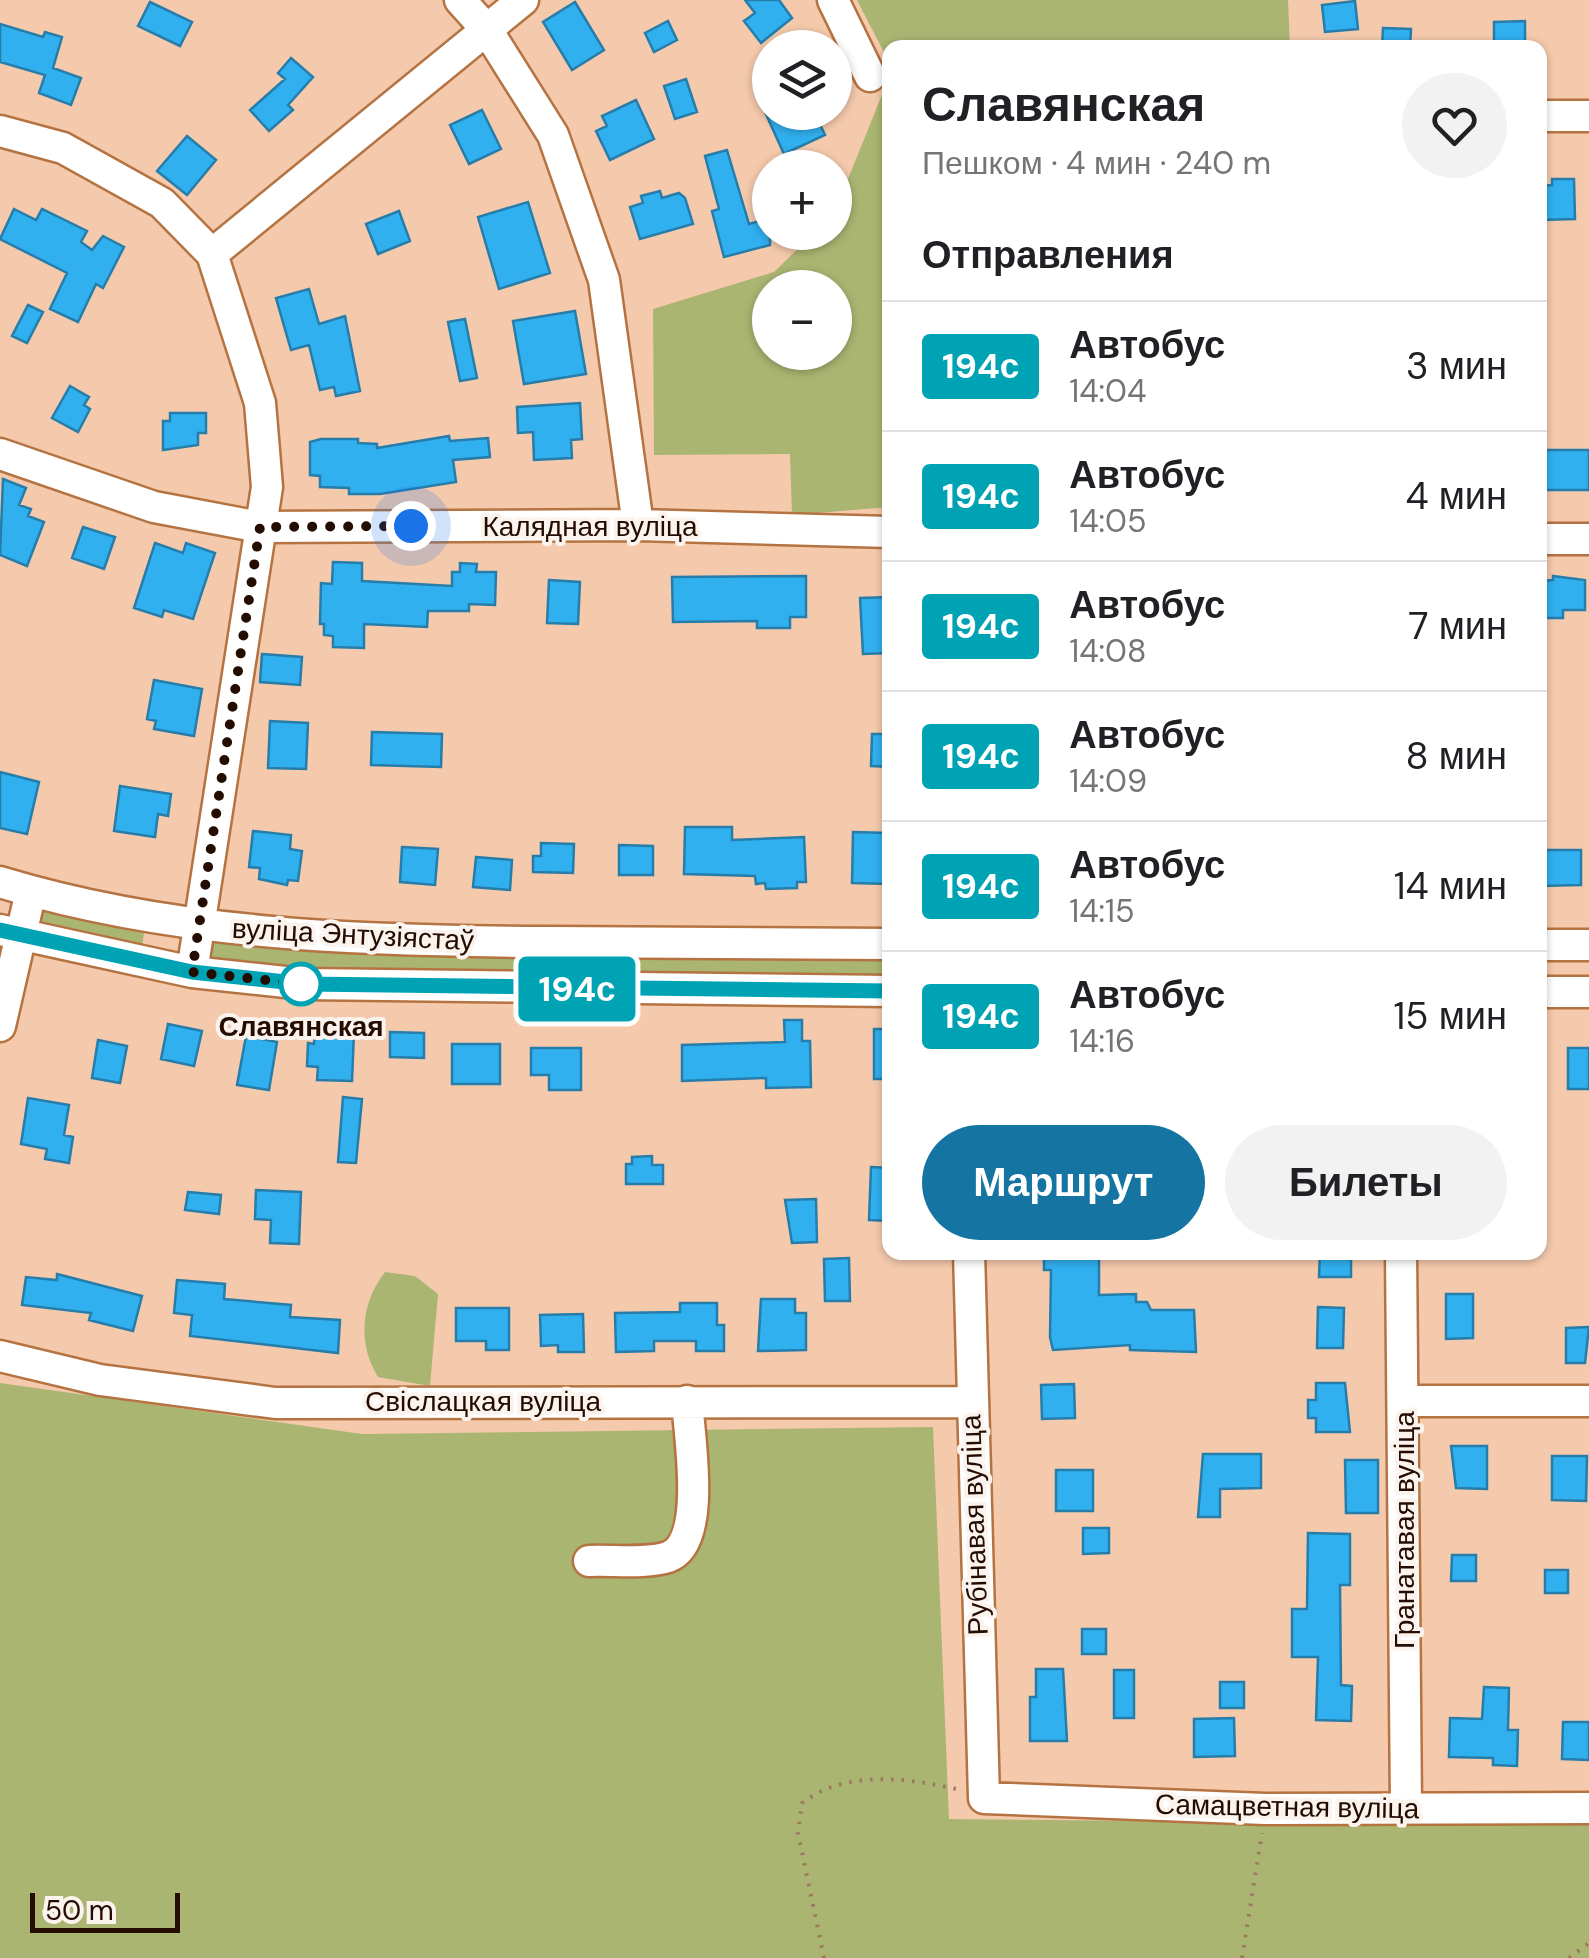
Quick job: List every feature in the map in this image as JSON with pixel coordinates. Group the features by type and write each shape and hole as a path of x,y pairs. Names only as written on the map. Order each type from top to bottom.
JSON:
{"street":[{"path":"460,0 487,30 554,135 604,280 638,525"},
{"path":"212,254 524,0"},
{"path":"833,0 870,76"},
{"path":"1547,116 1589,116"},
{"path":"0,131 63,148 162,203 212,254 260,403 266,487 192,972"},
{"name":"Калядная вуліца","path":"0,454 154,506 260,527 638,525 882,532"},
{"path":"1547,539 1589,540"},
{"name":"вуліца Энтузіястаў","path":"0,882 31,892 198,925 420,941 882,944"},
{"path":"0,1026 10,933 31,892"},
{"name":"вуліца Энтузіястаў","path":"10,933 192,972 304,984 882,992"},
{"path":"1547,945 1589,945"},
{"path":"1547,992 1589,992"},
{"name":"Рубінавая вуліца","path":"968,1260 984,1798"},
{"name":"Гранатавая вуліца","path":"1401,1260 1406,1808"},
{"name":"Свіслацкая вуліца","path":"0,1356 100,1380 275,1402 970,1402"},
{"path":"589,1562 667,1558 682,1550 694,1520 687,1400"},
{"path":"1403,1400 1589,1401"},
{"name":"Самацветная вуліца","path":"984,1798 1266,1809 1589,1808"}],"path":[{"path":"824,1958 798,1833 802,1803 824,1786 882,1778 958,1789 984,1798"},
{"path":"1242,1958 1266,1809"},
{"path":"1569,1958 1589,1943"}],"green space":[{"path":"857,0 1288,0 1290,40 882,40 882,48"},
{"path":"882,95 882,508 792,515 790,454 654,455 653,309 752,279 752,370 852,370 852,270 776,270 797,250 852,250 852,169"},
{"path":"46,908 145,927 141,952 32,925 36,910"},
{"path":"211,940 882,955 882,979 286,969 210,962 205,956"},
{"path":"385,1272 415,1276 438,1294 430,1386 378,1377 371,1364 365,1323 371,1297"},
{"path":"0,1383 362,1434 933,1427 949,1819 1589,1825 1589,1958 0,1958"}],"building":[{"path":"745,0 779,0 792,18 777,30 752,31 744,21 755,13"},
{"path":"1355,1 1358,29 1325,32 1322,5"},
{"path":"150,2 192,22 180,46 138,26"},
{"path":"575,2 604,50 572,70 543,22"},
{"path":"668,21 677,40 654,52 645,33"},
{"path":"1525,21 1525,40 1494,40 1494,22"},
{"path":"0,24 43,37 45,32 62,37 53,68 81,78 71,105 39,93 45,75 0,62"},
{"path":"1383,28 1411,29 1410,40 1382,40"},
{"path":"291,58 313,77 288,105 293,110 269,131 250,110 285,79 278,73"},
{"path":"686,79 697,112 675,119 664,86"},
{"path":"636,100 654,139 610,160 596,131 607,126 602,116"},
{"path":"482,110 501,149 469,164 450,125"},
{"path":"773,130 823,130 825,135 793,150 782,150"},
{"path":"187,136 216,160 187,195 157,171"},
{"path":"727,150 749,224 752,223 752,250 724,257 712,211 719,209 705,156"},
{"path":"1552,179 1574,179 1575,219 1547,220 1547,185 1552,185"},
{"path":"660,191 662,198 679,193 685,198 693,224 640,239 630,207 643,203 641,196"},
{"path":"528,202 550,273 499,289 478,217"},
{"path":"14,209 36,220 42,209 87,231 81,242 92,250 103,236 124,247 103,288 96,284 78,322 50,309 67,273 0,239"},
{"path":"399,211 410,241 378,254 366,224"},
{"path":"309,289 319,324 345,316 360,391 336,396 334,387 320,390 309,345 291,350 276,298"},
{"path":"28,305 43,312 27,343 12,336"},
{"path":"575,311 586,374 524,384 513,321"},
{"path":"465,319 477,378 460,381 448,322"},
{"path":"70,386 89,397 84,405 90,409 78,432 52,418"},
{"path":"580,403 582,439 571,440 572,458 534,460 533,432 518,433 517,407"},
{"path":"170,413 206,413 206,433 198,433 198,445 163,450 163,421 170,421"},
{"path":"449,436 450,441 488,438 490,457 453,460 456,482 380,494 349,494 349,488 320,487 320,476 310,475 310,442 358,439 358,443 377,444 377,448"},
{"path":"1547,450 1589,450 1589,490 1547,490"},
{"path":"3,479 26,488 19,505 31,509 28,516 44,522 27,566 0,555"},
{"path":"83,527 115,537 104,569 72,558"},
{"path":"155,543 183,553 186,543 215,553 193,619 164,610 162,617 134,608"},
{"path":"333,562 362,563 362,581 452,586 452,572 460,572 460,563 477,564 476,572 496,572 495,605 469,604 469,611 428,611 427,627 364,624 364,648 333,647 333,636 324,635 324,624 320,624 321,583 332,584"},
{"path":"806,576 806,617 790,617 790,628 757,628 757,621 673,622 672,577"},
{"path":"1553,576 1585,580 1585,610 1563,610 1563,618 1547,618 1547,580 1553,580"},
{"path":"549,580 580,582 578,624 547,623"},
{"path":"882,597 882,653 863,654 860,598"},
{"path":"262,654 302,657 300,685 260,682"},
{"path":"154,680 202,689 194,736 154,729 156,721 147,719"},
{"path":"270,721 308,723 306,769 268,768"},
{"path":"372,732 442,734 441,767 371,765"},
{"path":"872,734 882,734 882,767 871,766"},
{"path":"0,772 39,782 27,834 0,828"},
{"path":"120,786 171,794 168,816 158,814 155,837 114,831"},
{"path":"685,827 732,827 732,840 804,837 806,882 797,882 797,888 766,889 765,883 756,884 755,876 684,874"},
{"path":"253,831 291,835 290,849 302,851 298,881 288,880 287,885 259,879 260,868 249,867"},
{"path":"853,832 882,833 882,884 852,883"},
{"path":"541,843 574,844 573,873 533,872 533,856 541,856"},
{"path":"619,845 653,846 653,875 619,875"},
{"path":"402,847 438,849 435,885 400,882"},
{"path":"1547,850 1581,850 1581,885 1547,886"},
{"path":"476,857 512,860 510,890 473,887"},
{"path":"784,1020 802,1020 802,1041 810,1041 811,1087 766,1088 766,1078 682,1081 682,1045 785,1042"},
{"path":"168,1024 202,1031 194,1066 161,1059"},
{"path":"874,1029 882,1029 882,1079 874,1079"},
{"path":"315,1030 354,1032 352,1081 317,1080 318,1067 307,1066 308,1043 314,1044"},
{"path":"390,1032 424,1033 424,1058 390,1057"},
{"path":"246,1036 277,1042 269,1090 237,1085"},
{"path":"98,1040 127,1046 120,1083 92,1078"},
{"path":"452,1044 500,1044 500,1084 452,1084"},
{"path":"531,1048 581,1048 581,1090 549,1090 549,1075 531,1075"},
{"path":"1568,1048 1589,1048 1589,1089 1568,1089"},
{"path":"343,1097 362,1099 356,1163 338,1162"},
{"path":"28,1098 69,1105 64,1135 73,1137 69,1163 45,1159 47,1149 21,1144"},
{"path":"652,1156 652,1165 663,1165 663,1184 626,1184 626,1164 632,1164 632,1157"},
{"path":"871,1167 882,1168 882,1221 869,1220"},
{"path":"256,1190 301,1192 299,1244 270,1243 271,1220 255,1219"},
{"path":"188,1192 221,1195 219,1214 185,1210"},
{"path":"816,1199 817,1242 792,1243 785,1200"},
{"path":"849,1258 850,1301 825,1301 824,1259"},
{"path":"1044,1260 1099,1260 1099,1295 1136,1294 1136,1302 1147,1302 1151,1310 1194,1310 1196,1352 1130,1350 1130,1345 1053,1350 1051,1270 1044,1270"},
{"path":"1320,1260 1351,1260 1351,1277 1319,1277"},
{"path":"57,1274 142,1296 133,1331 89,1320 91,1313 22,1305 26,1277 57,1280"},
{"path":"177,1280 225,1284 224,1299 291,1305 290,1317 340,1320 338,1353 190,1336 192,1315 174,1313"},
{"path":"1446,1294 1473,1294 1473,1338 1446,1339"},
{"path":"761,1299 795,1299 795,1313 806,1313 806,1350 758,1351"},
{"path":"680,1303 717,1303 717,1325 724,1325 724,1351 696,1351 696,1341 654,1341 654,1351 616,1352 615,1313 680,1312"},
{"path":"1318,1307 1344,1308 1343,1348 1317,1348"},
{"path":"456,1308 509,1308 509,1350 486,1350 486,1341 456,1341"},
{"path":"583,1314 584,1352 558,1352 558,1345 541,1346 540,1315"},
{"path":"1589,1327 1585,1363 1566,1363 1566,1328"},
{"path":"1316,1383 1345,1383 1350,1432 1316,1432 1316,1418 1308,1418 1308,1400 1316,1400"},
{"path":"1074,1384 1075,1418 1042,1419 1041,1385"},
{"path":"1451,1446 1487,1446 1487,1489 1456,1488"},
{"path":"1203,1454 1261,1454 1261,1488 1220,1489 1220,1517 1198,1517"},
{"path":"1552,1456 1587,1456 1586,1501 1552,1500"},
{"path":"1345,1460 1378,1460 1378,1513 1346,1513"},
{"path":"1056,1470 1093,1470 1093,1511 1056,1511"},
{"path":"1083,1528 1109,1528 1109,1553 1083,1554"},
{"path":"1308,1533 1350,1534 1350,1585 1340,1585 1341,1685 1352,1686 1351,1721 1316,1720 1318,1657 1292,1657 1292,1609 1307,1609"},
{"path":"1452,1555 1476,1555 1476,1581 1451,1581"},
{"path":"1545,1570 1568,1570 1568,1593 1545,1593"},
{"path":"1082,1629 1106,1629 1106,1654 1082,1654"},
{"path":"1036,1669 1063,1669 1067,1741 1030,1741 1030,1697 1036,1697"},
{"path":"1114,1670 1134,1670 1134,1718 1114,1718"},
{"path":"1220,1682 1244,1682 1244,1708 1220,1708"},
{"path":"1484,1687 1509,1688 1508,1730 1518,1730 1517,1766 1493,1765 1493,1758 1449,1757 1450,1718 1482,1719"},
{"path":"1234,1718 1235,1756 1194,1757 1194,1719"},
{"path":"1563,1722 1589,1722 1589,1760 1562,1759"}],"bus line":[{"name":"194с","path":"0,930 192,972 304,984 882,991"}],"place":[{"name":"Славянская","path":"301,984"}],"route":[{"path":"301,984 192,972 260,527 411,526"}]}
